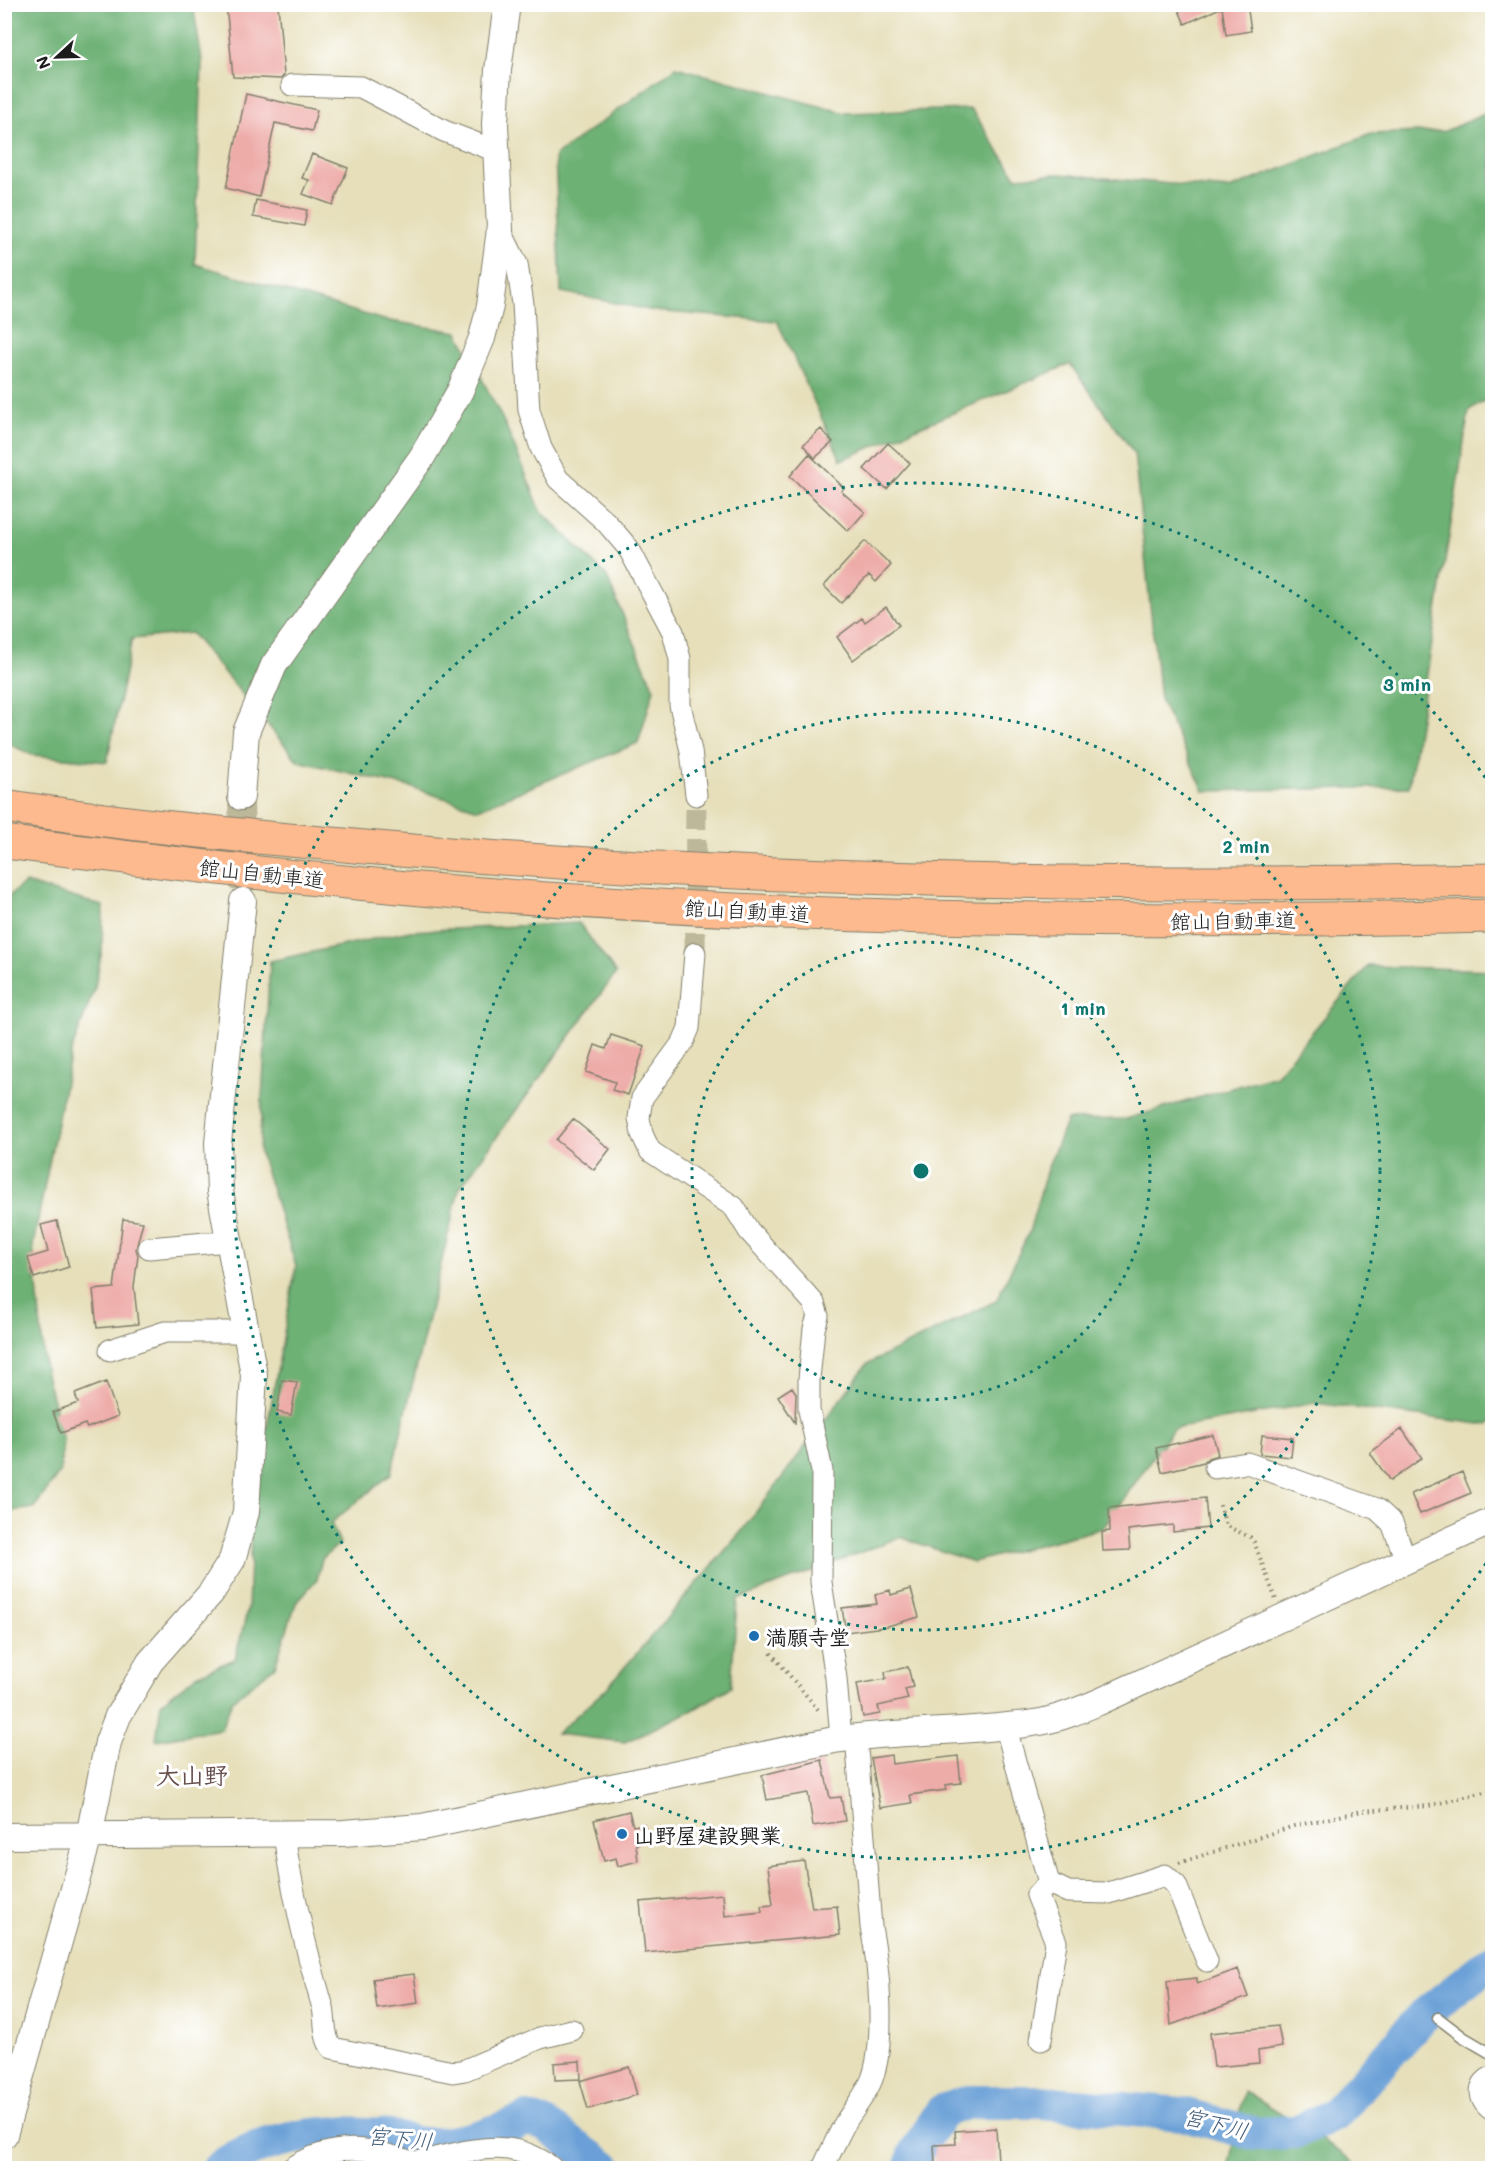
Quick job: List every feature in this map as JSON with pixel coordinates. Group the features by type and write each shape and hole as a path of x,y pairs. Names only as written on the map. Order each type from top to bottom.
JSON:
{"highway":[{"name":"館山自動車道","path":"4,806 335,844 577,865 780,876 1065,884 1492,880"},
{"name":"館山自動車道","path":"4,842 196,867 482,894 760,912 947,919 1144,921 1492,916"}],"street":[{"path":"241,797 246,732 274,665 422,457 460,391 482,338 490,306 500,229 496,151 498,69 507,4"},
{"path":"292,86 361,87 444,131 496,151"},
{"path":"500,229 517,264 523,304 529,410 541,448 558,479 606,522 628,549 673,632 680,659 680,705 691,751 696,795"},
{"path":"4,2135 88,1836 108,1742 125,1701 150,1662 211,1593 232,1560 246,1512 253,1426 254,1375 248,1332 220,1191 218,1143 243,901"},
{"path":"695,953 689,1028 683,1042 642,1098 639,1118 650,1151 734,1207 748,1231 814,1303 819,1316 814,1329 809,1379 809,1410 822,1470 821,1582 845,1730 865,1822 879,2016 872,2080 846,2121 823,2169"},
{"path":"149,1248 229,1240"},
{"path":"110,1350 165,1332 248,1332"},
{"path":"1215,1468 1247,1462 1377,1509 1392,1523 1406,1560"},
{"path":"4,1836 284,1834 422,1827 845,1730 1042,1722 1070,1714 1492,1521"},
{"path":"1005,1725 1049,1883 1068,1892 1109,1893 1164,1875 1176,1885 1207,1961"},
{"path":"284,1834 298,1915 314,1983 323,2009 328,2043 332,2048 453,2072 465,2070 540,2038 572,2030"},
{"path":"1041,2040 1056,1942 1036,1894 1049,1883"},
{"path":"1492,2077 1486,2080 1481,2088 1482,2098 1492,2110"},
{"path":"292,2169 307,2158 351,2148 417,2162 501,2147 537,2156 552,2169"}],"lane":[{"path":"1438,2018 1463,2037 1492,2054"}],"path":[{"path":"1220,1505 1226,1526 1250,1537 1254,1542 1282,1617"},
{"path":"771,1653 817,1710 845,1730"},
{"path":"1164,1875 1175,1865 1202,1854 1294,1826 1362,1811 1429,1806 1492,1790"}],"green space":[{"path":"5,5 193,5 202,61 195,264 384,320 458,332 505,424 541,511 606,575 654,689 638,743 478,809 410,787 298,761 191,633 132,639 107,762 32,755 5,742"},
{"path":"676,67 845,113 971,109 1016,177 1059,174 1229,189 1371,134 1445,131 1492,111 1492,396 1469,411 1409,787 1204,791 1160,699 1134,453 1070,364 841,460 777,321 654,311 561,292 555,156"},
{"path":"25,883 103,906 102,950 95,987 71,1052 33,1245 45,1370 63,1440 60,1472 34,1508 5,1512 4,900"},
{"path":"579,923 616,973 459,1189 391,1474 331,1523 340,1543 322,1559 317,1579 296,1603 275,1666 232,1701 221,1729 156,1740 161,1703 197,1675 235,1659 248,1608 251,1534 260,1466 296,1266 259,1150 270,961 410,931"},
{"path":"1368,966 1492,970 1492,1422 1488,1425 1315,1403 1173,1429 1103,1528 973,1562 900,1537 737,1600 731,1687 693,1710 625,1742 556,1734 606,1689 741,1532 867,1364 996,1301 1029,1232 1047,1169 1067,1120 1126,1119 1276,1075"},
{"path":"1244,2091 1340,2151 1358,2168 1228,2168"}],"building":[{"path":"226,4 278,4 284,75 281,79 233,77"},
{"path":"1176,4 1247,4 1251,31 1226,35 1222,7 1185,24"},
{"path":"246,94 317,110 312,131 275,123 259,197 226,188"},
{"path":"312,154 348,168 333,205 303,194 309,180 302,178"},
{"path":"256,200 307,210 304,226 253,217"},
{"path":"821,429 833,442 815,458 803,445"},
{"path":"888,443 910,463 887,489 864,469"},
{"path":"809,454 844,488 841,491 865,512 848,531 790,476"},
{"path":"865,541 891,565 876,582 869,575 841,603 824,586"},
{"path":"886,607 899,625 853,660 837,637 862,618 865,622"},
{"path":"611,1035 645,1046 628,1095 612,1090 615,1082 586,1072 595,1045 606,1049"},
{"path":"573,1119 610,1149 594,1170 556,1140"},
{"path":"123,1219 143,1222 136,1249 138,1255 134,1287 138,1324 97,1328 93,1290 114,1288"},
{"path":"57,1221 69,1267 34,1278 28,1258 48,1252 41,1225"},
{"path":"282,1380 297,1382 291,1415 277,1412"},
{"path":"106,1382 118,1416 87,1428 85,1424 61,1433 53,1412 78,1403 75,1394"},
{"path":"792,1387 796,1393 795,1423 778,1396"},
{"path":"1402,1429 1422,1458 1390,1481 1370,1453"},
{"path":"1213,1435 1218,1455 1204,1462 1162,1472 1156,1448"},
{"path":"1262,1435 1293,1438 1291,1457 1260,1454"},
{"path":"1462,1472 1471,1493 1420,1514 1411,1494"},
{"path":"1205,1498 1208,1528 1173,1532 1173,1525 1128,1530 1130,1550 1103,1551 1102,1532 1110,1531 1109,1508"},
{"path":"911,1589 919,1617 884,1627 846,1632 842,1608 877,1604 875,1595 890,1590 891,1595"},
{"path":"908,1667 913,1687 905,1689 908,1699 878,1706 880,1714 863,1717 857,1684 886,1679 885,1672"},
{"path":"891,1755 892,1764 958,1756 961,1783 945,1785 946,1790 910,1795 912,1803 880,1808 871,1758"},
{"path":"822,1760 830,1798 841,1797 845,1821 813,1826 808,1793 767,1800 762,1775"},
{"name":"山野屋建設興業","path":"629,1811 633,1826 644,1824 648,1841 636,1844 638,1861 618,1866 616,1858 604,1861 594,1820"},
{"path":"804,1861 812,1908 837,1906 840,1935 645,1953 640,1902 723,1894 725,1916 762,1912 761,1906 773,1905 768,1866"},
{"path":"1238,1969 1248,1997 1171,2025 1167,1981 1197,1978 1197,1984"},
{"path":"414,1974 418,2003 377,2009 373,1979"},
{"path":"1278,2026 1282,2047 1258,2051 1259,2063 1214,2067 1210,2033"},
{"path":"580,2061 581,2079 555,2080 554,2063"},
{"path":"629,2067 637,2095 588,2109 580,2081"},
{"path":"996,2128 998,2162 935,2165 934,2145 956,2144 955,2131"}],"waterway":[{"name":"宮下川","path":"910,2168 917,2150 942,2111 969,2102 1040,2102 1182,2114 1256,2134 1296,2132 1334,2115 1425,2014 1492,1961"},
{"name":"宮下川","path":"219,2168 255,2148 297,2137 340,2133 361,2134 381,2135 420,2144 439,2144 478,2137 527,2119 546,2125 606,2168"}],"tunnel":[{"path":"695,953 696,795"},
{"path":"241,797 243,889"}],"place":[{"name":"満願寺堂","path":"754,1636"},
{"name":"山野屋建設興業","path":"622,1834"}],"district":[{"name":"大山野","path":"192,1774"}]}
